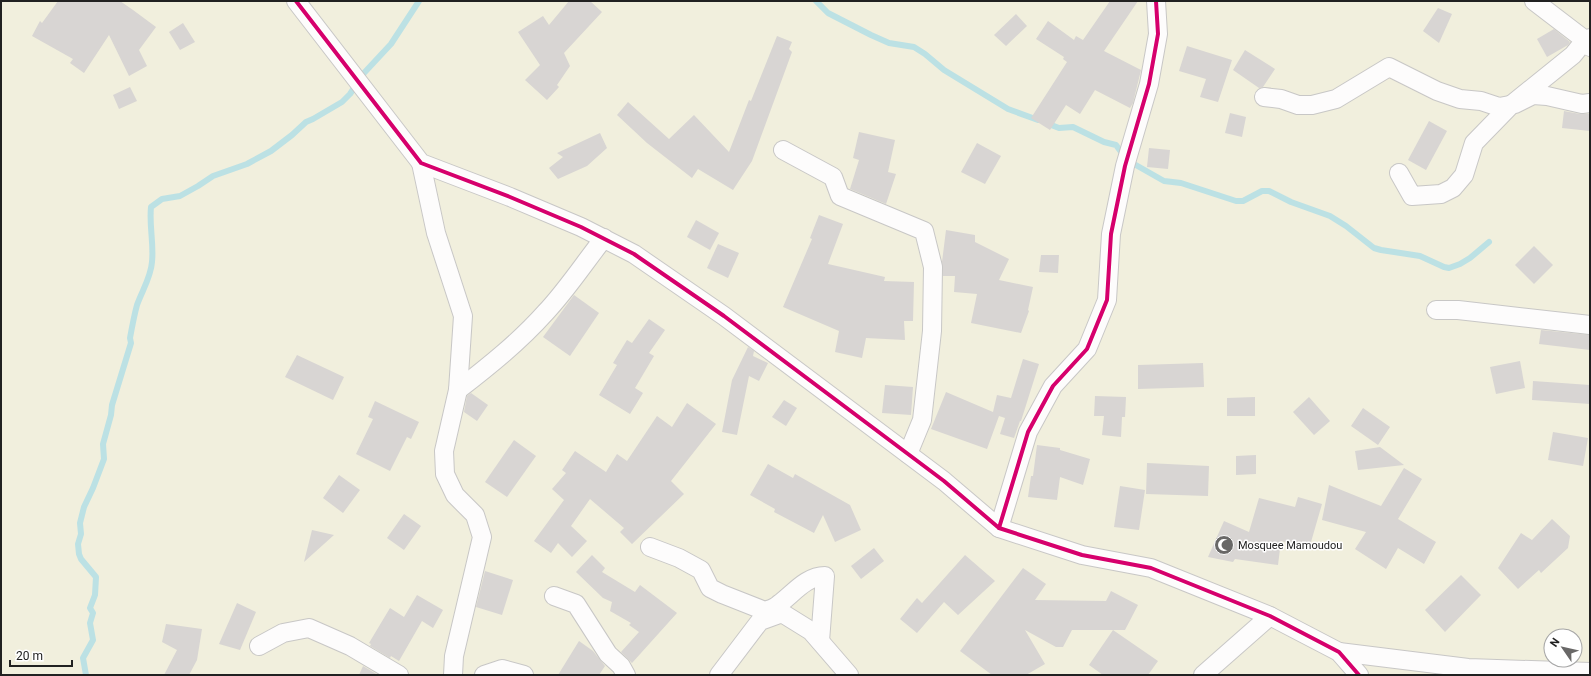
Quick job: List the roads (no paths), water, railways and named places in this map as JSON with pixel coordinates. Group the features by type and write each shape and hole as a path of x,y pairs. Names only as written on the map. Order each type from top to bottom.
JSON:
{"street":[{"path":"296,1 422,163 436,233 463,316 458,390 444,451 445,474 455,495 475,514 482,537 454,656 453,675"},
{"path":"999,528 1028,432 1053,386 1087,348 1107,300 1111,234 1127,160 1149,84 1158,34 1156,1"},
{"path":"1398,173 1412,196 1441,194 1453,188 1464,175 1474,143 1510,105 1573,56 1588,42 1534,1"},
{"path":"1264,98 1281,99 1298,105 1312,105 1336,100 1389,67 1437,91 1460,99 1481,101 1499,107 1515,104 1533,95 1547,96 1582,104 1590,103"},
{"path":"783,150 833,177 840,196 924,231 933,267 932,331 922,420 908,454"},
{"path":"422,163 510,197 581,227 634,254 724,316 944,481 999,528 1082,555 1151,568 1270,616 1339,652 1468,668 1588,668"},
{"path":"458,390 487,368 546,312 604,238"},
{"path":"1436,310 1458,310 1590,325"},
{"path":"650,547 679,558 701,570 710,588 765,611 778,606 798,588 817,576 825,576 820,641"},
{"path":"554,596 576,604 608,654 622,666 626,675"},
{"path":"719,675 760,621 782,613 811,631 849,675"},
{"path":"1203,675 1270,616"},
{"path":"259,646 283,633 309,628 350,646 399,675"},
{"path":"1339,652 1359,675"},
{"path":"484,675 502,669 524,675"}],"waterway":[{"path":"86,675 83,658 93,640 90,623 93,613 90,608 95,595 96,577 81,559 79,554 78,544 81,534 80,523 84,507 104,459 103,444 111,415 112,405 131,343 130,338 137,305 151,268 151,207 162,199 180,196 213,176 247,164 271,151 306,122 342,102 350,94 364,73 391,44 419,1"},
{"path":"816,1 828,13 871,35 889,43 914,47 944,70 1008,109 1038,120"},
{"path":"1046,123 1059,128 1073,127 1104,142 1116,145 1127,160 1164,181 1181,183 1236,201 1243,201 1262,191 1269,191 1291,202 1330,216 1346,226 1374,248 1420,256 1444,267 1449,268 1460,264 1470,258 1489,242"}],"place":[{"name":"Mosquee Mamoudou","path":"1224,545"}]}
